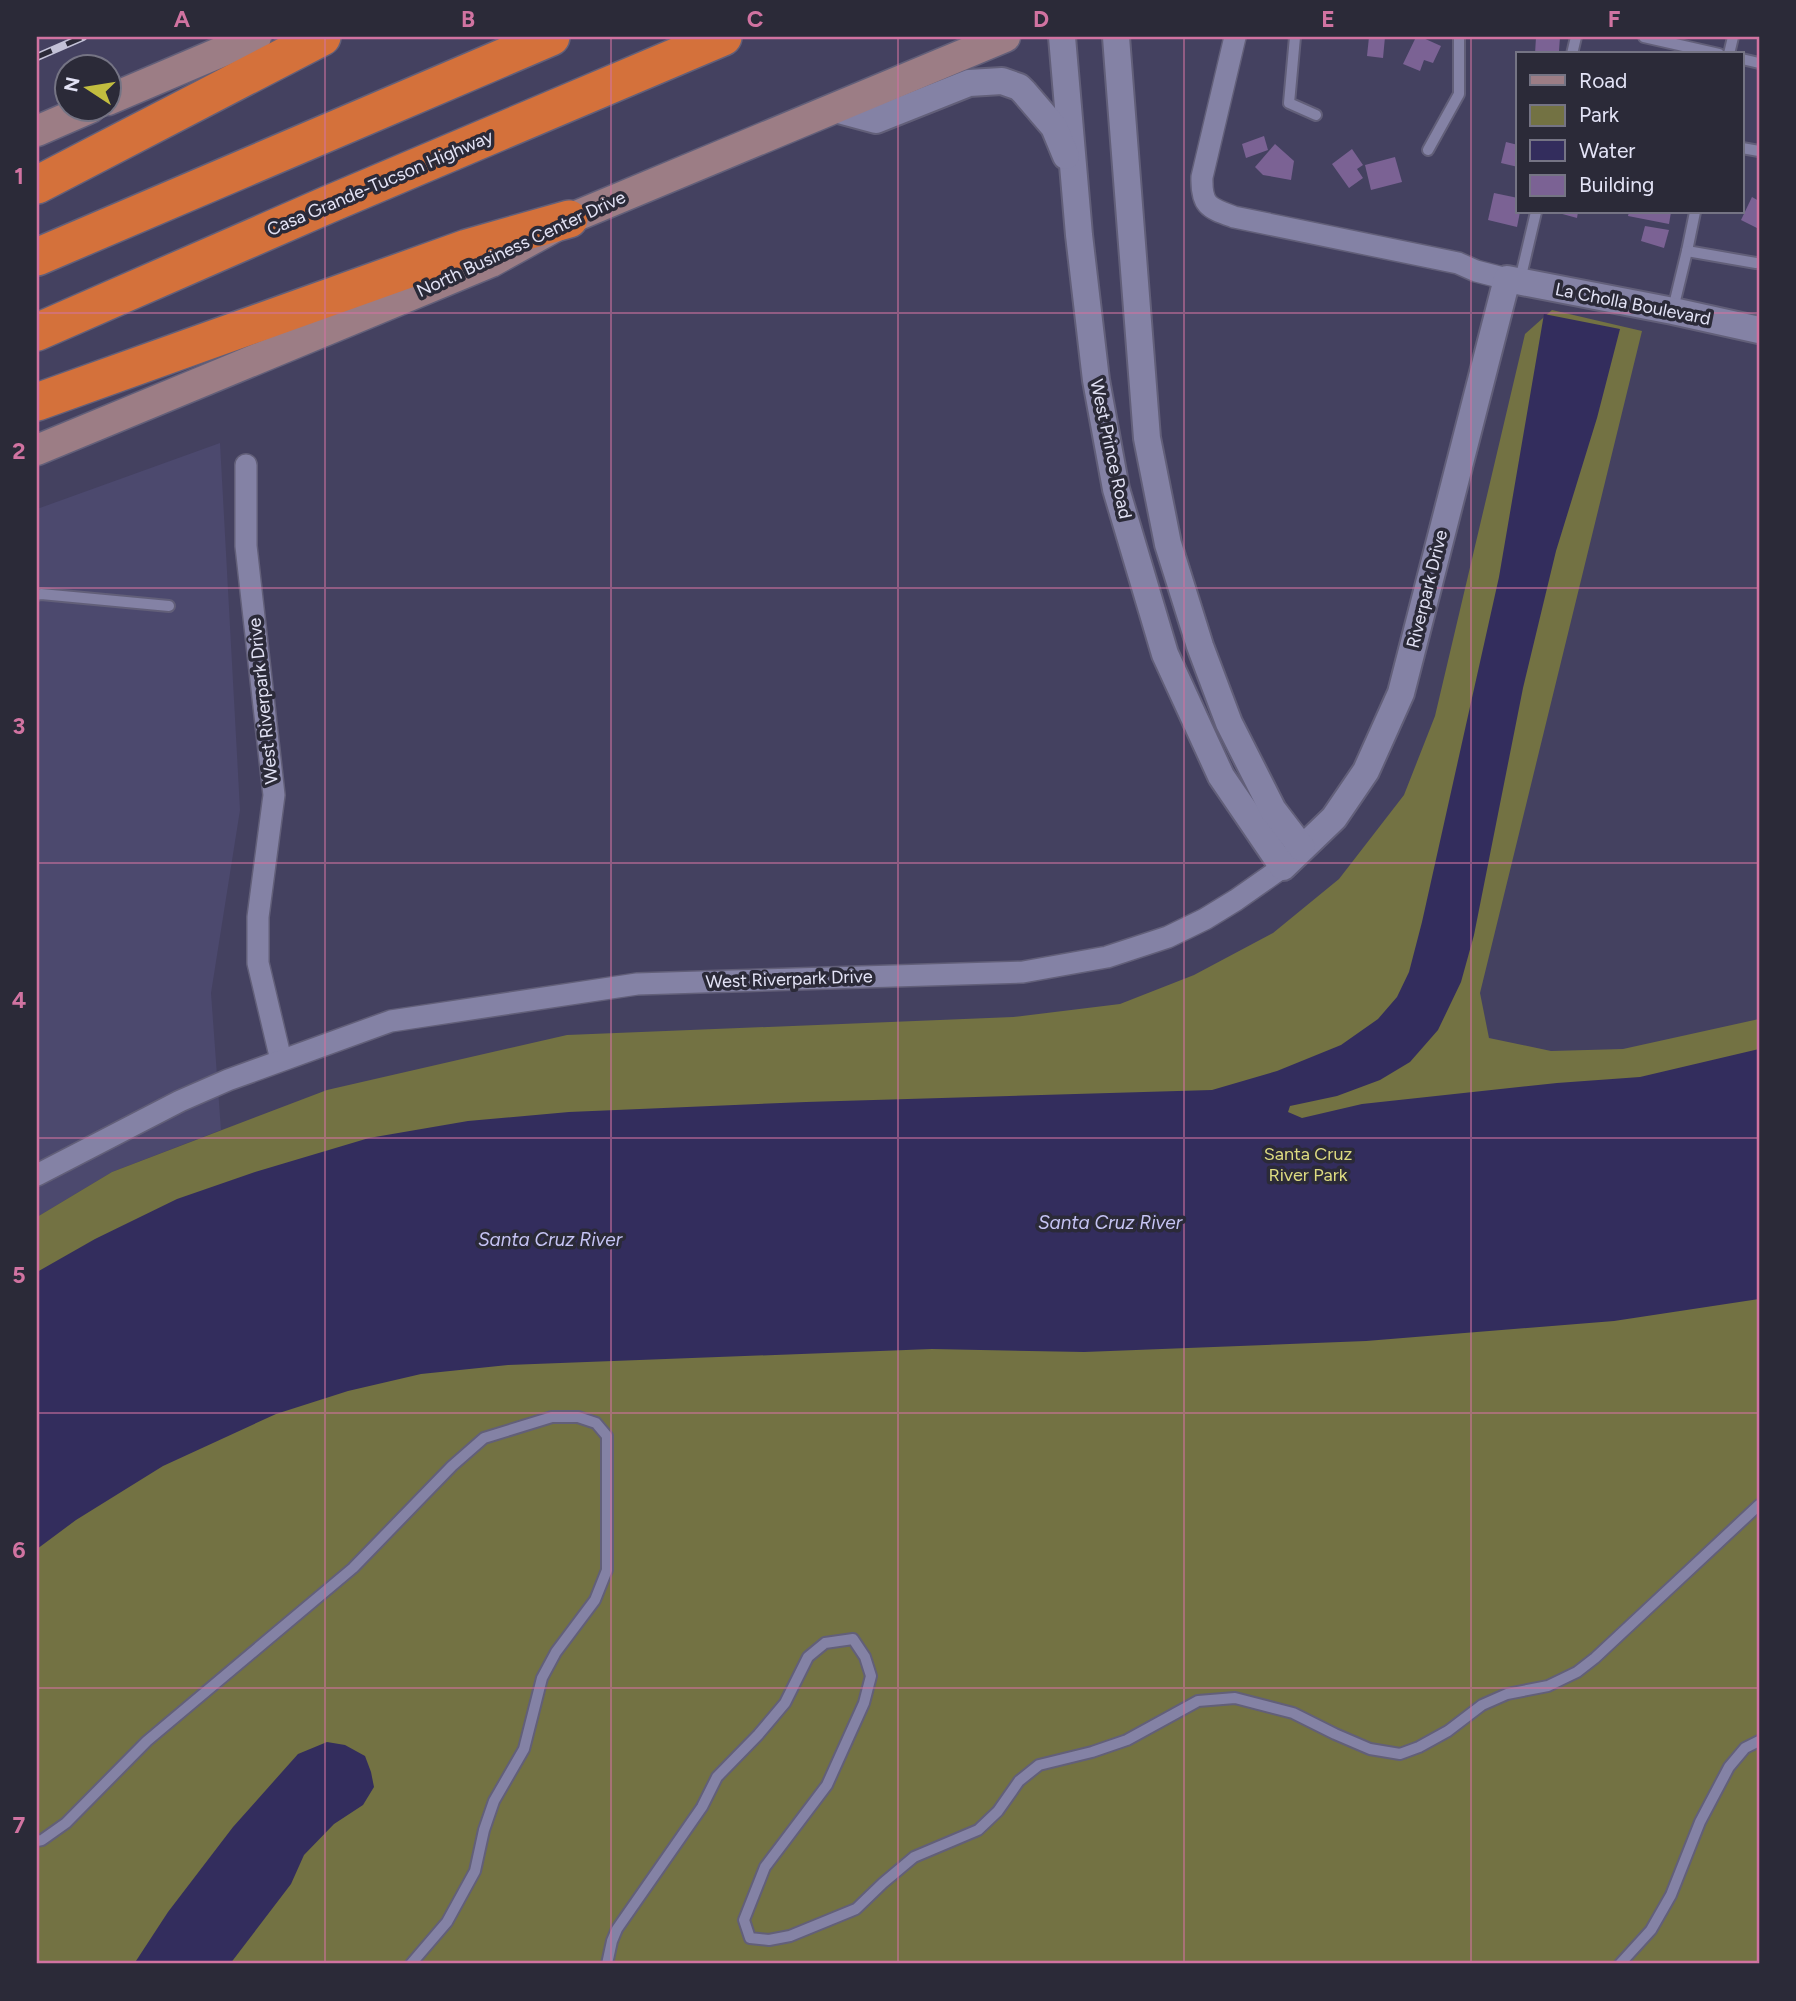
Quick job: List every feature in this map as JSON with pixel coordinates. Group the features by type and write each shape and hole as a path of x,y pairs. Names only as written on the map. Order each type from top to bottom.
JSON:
{"highway":[{"path":"37,185 322,37"},
{"path":"37,257 551,37"},
{"name":"Casa Grande-Tucson Highway","path":"37,332 327,205 723,37"},
{"path":"37,402 467,248 569,219"}],"main road":[{"path":"122,94 256,37"},
{"name":"North Business Center Drive","path":"37,450 491,262 569,219 1005,37"},
{"path":"37,131 58,122"}],"street":[{"name":"West Prince Road","path":"1062,37 1096,380 1116,489 1165,653 1221,776 1283,867"},
{"name":"West Prince Road","path":"1116,37 1147,439 1168,544 1199,646 1229,723 1273,810 1303,849"},
{"path":"1235,37 1202,177 1201,193 1205,203 1234,217 1458,263 1476,271 1513,280"},
{"path":"835,109 876,120 969,83 1002,81 1024,92 1054,127 1074,177"},
{"name":"Riverpark Drive","path":"1283,867 1334,818 1366,771 1401,693 1513,280"},
{"name":"La Cholla Boulevard","path":"1513,280 1673,310 1759,330"},
{"name":"West Riverpark Drive","path":"246,465 246,546 274,795 258,916 258,963 281,1060"},
{"name":"West Riverpark Drive","path":"37,1175 180,1101 228,1080 391,1021 637,984 1023,972 1107,957 1168,937 1205,919 1283,867"}],"lane":[{"path":"1295,37 1289,103 1316,115"},
{"path":"1428,150 1459,94 1459,37"},
{"path":"1652,38 1711,52"},
{"path":"1513,280 1535,214"},
{"path":"1673,310 1695,214"},
{"path":"1687,251 1756,263"},
{"path":"37,596 41,594 169,606"},
{"path":"37,1841 66,1823 147,1741 354,1568 452,1466 484,1438 552,1417 578,1417 596,1423 607,1436 607,1570 595,1600 556,1652 542,1678 524,1749 494,1801 475,1871 447,1922 411,1964"},
{"path":"607,1964 611,1941 617,1928 702,1807 717,1777 785,1703 808,1657 825,1643 853,1639 871,1676 864,1703 827,1785 765,1867 744,1920 750,1938 769,1940 790,1936 856,1909 914,1857 978,1830 999,1811 1019,1781 1039,1765 1127,1740 1198,1701 1235,1698 1293,1713 1370,1749 1400,1754 1419,1747 1448,1731 1482,1704 1507,1694 1548,1686 1577,1672 1759,1505"},
{"path":"1620,1964 1651,1930 1671,1895 1700,1822 1729,1767 1745,1748 1759,1741"}],"shaded area":[{"path":"220,443 240,810 211,993 221,1130 112,1172 37,1217 37,509"}],"green space":[{"name":"Santa Cruz River Park","path":"1552,310 1642,331 1480,993 1489,1038 1551,1051 1623,1049 1759,1019 1759,1964 37,1964 37,1217 112,1172 327,1090 567,1035 1013,1017 1120,1004 1194,975 1273,933 1339,879 1404,795 1435,716 1525,334"}],"water":[{"name":"Santa Cruz River","path":"1544,314 1620,329 1597,418 1556,551 1523,688 1474,935 1461,982 1438,1030 1410,1062 1380,1080 1337,1096 1290,1106 1288,1112 1302,1118 1362,1104 1640,1077 1759,1049 1759,1299 1614,1321 1366,1341 1084,1352 932,1349 508,1365 421,1374 348,1391 276,1414 163,1466 76,1520 37,1549 37,1272 95,1239 177,1199 255,1172 369,1138 468,1121 569,1112 806,1102 1212,1090 1277,1071 1341,1045 1378,1019 1397,997 1409,972 1422,922 1499,577"},
{"path":"327,1742 345,1745 365,1756 374,1787 363,1805 334,1824 304,1855 291,1884 230,1964 134,1964 168,1912 233,1827 298,1754"}],"building":[{"path":"1369,37 1385,37 1383,58 1367,56"},
{"path":"1416,37 1441,46 1433,63 1424,60 1420,71 1403,64"},
{"path":"1536,37 1560,37 1559,51 1535,52"},
{"path":"1264,136 1268,150 1246,158 1242,144"},
{"path":"1506,142 1516,144 1516,167 1501,163"},
{"path":"1275,144 1294,161 1291,180 1263,175 1255,167"},
{"path":"1352,149 1363,165 1357,169 1363,178 1349,188 1332,164"},
{"path":"1395,157 1402,182 1371,190 1365,165"},
{"path":"1494,193 1516,198 1516,214 1520,214 1517,227 1488,220"},
{"path":"1752,197 1759,201 1759,229 1741,220"},
{"path":"1562,214 1578,214 1577,218"},
{"path":"1628,214 1671,214 1669,224"},
{"path":"1645,226 1669,230 1664,248 1641,241"}],"railway":[{"path":"37,57 83,37"}]}
